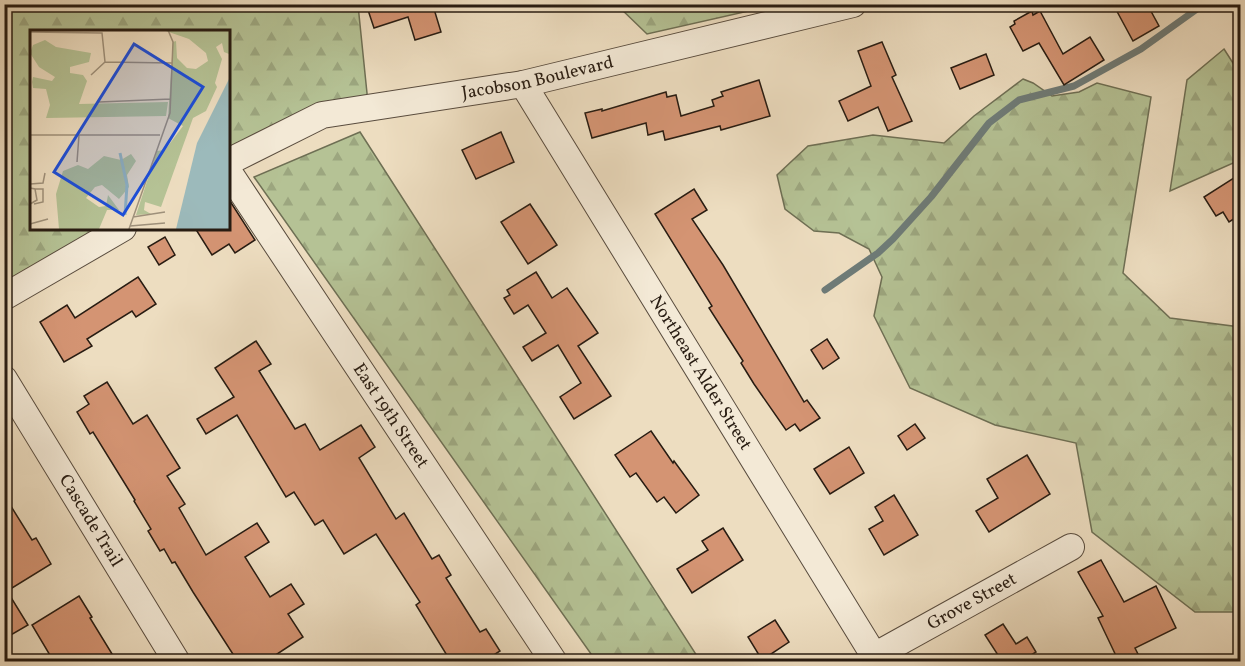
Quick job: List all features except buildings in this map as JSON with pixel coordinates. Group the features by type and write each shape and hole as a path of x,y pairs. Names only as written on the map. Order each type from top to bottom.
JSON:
{"street":[{"name":"Jacobson Boulevard","path":"230,161 322,115 523,84 853,4"},
{"name":"Northeast Alder Street","path":"523,84 876,659"},
{"name":"East 19th Street","path":"230,174 554,662"},
{"path":"4,297 119,230"},
{"name":"Cascade Trail","path":"4,379 177,662"},
{"name":"Grove Street","path":"876,659 1071,547"}],"green space":[{"path":"5,5 358,5 368,103 230,161 230,30 30,30 30,230 120,230 5,297"},
{"path":"617,5 775,5 647,34"},
{"path":"1224,49 1240,74 1240,160 1170,191 1187,80"},
{"path":"1023,79 1052,96 1079,92 1097,83 1151,97 1123,273 1170,318 1240,327 1240,609 1233,612 1195,612 1092,532 1076,443 995,425 910,388 874,316 882,277 869,249 839,233 814,231 785,209 777,175 808,146 873,135 944,143 974,116"},
{"path":"360,132 700,661 596,661 254,177"}],"waterway":[{"path":"825,290 878,253 893,239 931,197 989,123 1019,100 1074,86 1141,49 1204,4"}]}
